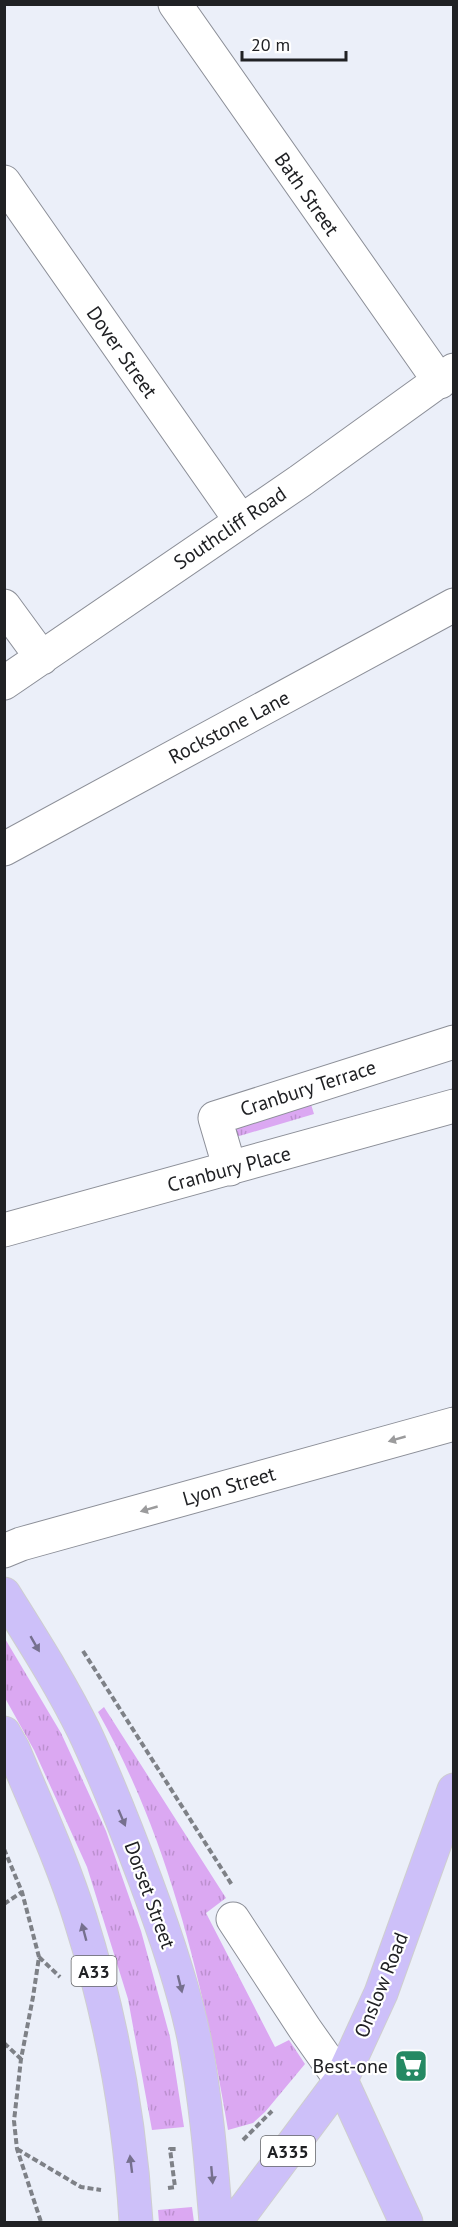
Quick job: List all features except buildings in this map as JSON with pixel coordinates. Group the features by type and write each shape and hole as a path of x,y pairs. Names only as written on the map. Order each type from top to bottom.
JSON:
{"main road":[{"name":"Dorset Street","path":"4,1594 33,1640 83,1730 123,1820 177,1972 193,2037 206,2110 216,2223"},
{"name":"A33","path":"4,1733 13,1749 56,1854 80,1918 96,1975 120,2083 136,2223"},
{"name":"Onslow Road","path":"235,2223 341,2080 381,1993 453,1790"},
{"path":"341,2080 406,2223"}],"street":[{"name":"Bath Street","path":"176,4 447,376"},
{"name":"Dover Street","path":"4,182 242,521"},
{"name":"Southcliff Road","path":"4,683 242,521 447,376"},
{"name":"Rockstone Lane","path":"4,849 453,605"},
{"path":"4,606 42,658"},
{"name":"Cranbury Terrace","path":"230,1169 214,1118 453,1042"},
{"name":"Cranbury Place","path":"4,1230 453,1106"},
{"name":"Lyon Street","path":"4,1551 21,1544 453,1424"},
{"path":"232,1919 341,2080"}],"path":[{"path":"78,1645 233,1887"},
{"path":"4,1849 22,1892 39,1957 21,2059 14,2121 17,2149 41,2223"},
{"path":"4,1904 22,1892"},
{"path":"4,2043 21,2059"},
{"path":"237,2143 243,2140 274,2109"},
{"path":"17,2149 81,2187 100,2190"},
{"path":"158,2188 175,2187 170,2149 180,2149"}],"green space":[{"path":"310,1101 314,1114 236,1137 232,1126"},
{"path":"4,1637 61,1733 106,1831 141,1931 170,2037 184,2127 152,2130 128,1999 87,1867 34,1750 5,1698"},
{"path":"104,1707 226,1898 206,1913 275,2047 289,2040 305,2064 253,2123 228,2130 208,2022 181,1915 145,1811 98,1712"},
{"path":"192,2207 194,2222 159,2222 158,2210"}],"place":[{"name":"Best-one","path":"411,2066"}]}
